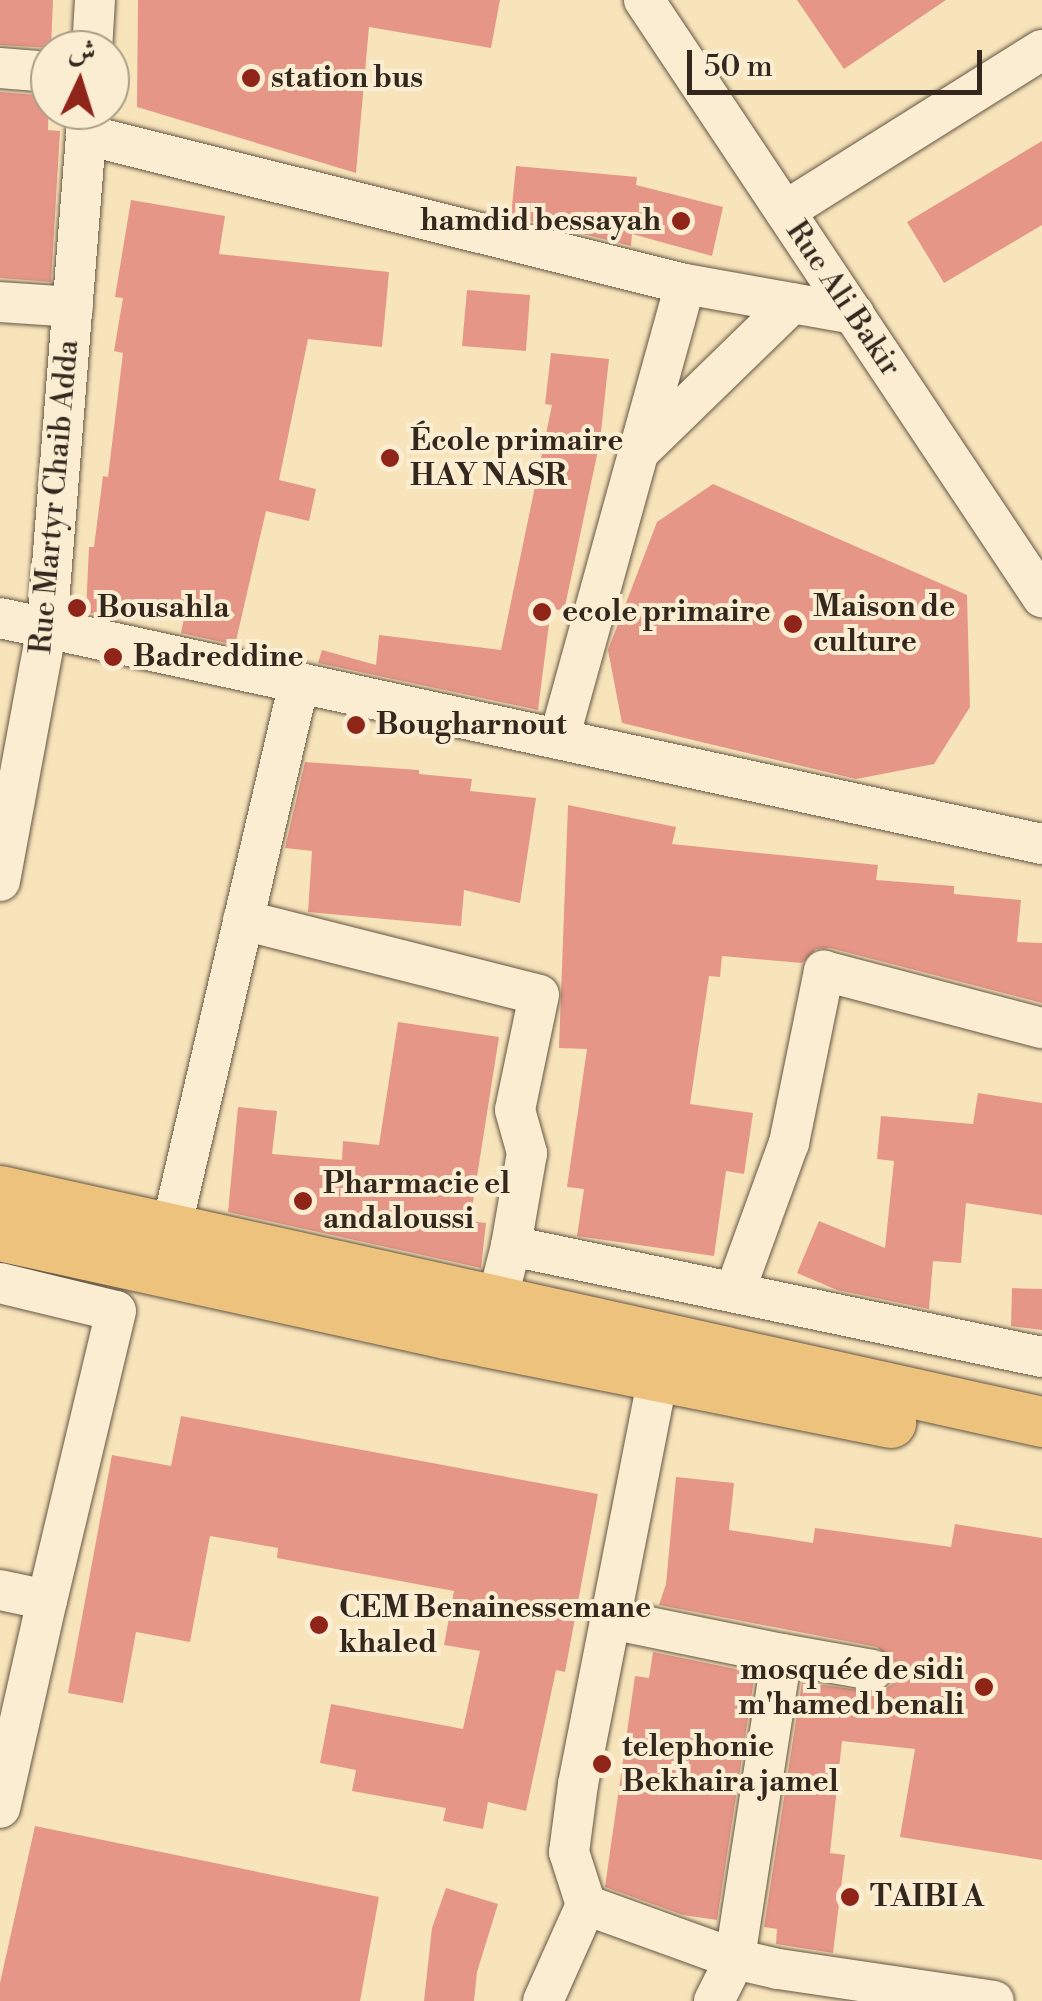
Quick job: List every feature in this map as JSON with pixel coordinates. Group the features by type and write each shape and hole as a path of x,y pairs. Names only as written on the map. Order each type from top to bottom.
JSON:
{"main road":[{"path":"0,1191 171,1229 505,1271 662,1357 1042,1452"},
{"path":"0,1236 1042,1422"}],"street":[{"path":"93,30 95,0"},
{"name":"Rue Ali Bakir","path":"644,0 1042,597"},
{"path":"784,211 1042,50"},
{"path":"0,68 30,70"},
{"name":"Rue Martyr Chaib Adda","path":"0,880 47,628 86,130"},
{"path":"117,130 685,284 854,314"},
{"path":"559,739 685,284"},
{"path":"0,302 72,307"},
{"path":"638,453 792,304"},
{"path":"0,618 1042,844"},
{"path":"171,1229 299,683"},
{"path":"243,920 539,995 515,1110 527,1153 505,1271"},
{"path":"736,1291 789,1144 824,971 1042,1028"},
{"path":"505,1271 736,1291 1042,1358"},
{"path":"505,1271 1042,1380"},
{"path":"0,1283 116,1312 0,1808"},
{"path":"542,2001 586,1904 570,1852 610,1619 662,1357"},
{"path":"0,1590 47,1600"},
{"path":"610,1619 874,1670"},
{"path":"714,2001 735,1959 782,1654"},
{"path":"586,1904 735,1959 983,2000"}],"building":[{"path":"0,0 53,0 52,30 30,30 30,47 0,45"},
{"name":"station bus","path":"138,0 500,0 491,48 369,27 356,173 137,107"},
{"path":"797,0 946,0 844,69"},
{"path":"0,92 30,94 30,130 60,131 51,282 0,278"},
{"path":"1042,141 1042,225 944,283 907,222"},
{"path":"516,166 637,177 636,185 723,207 712,256 632,234 631,246 511,216"},
{"path":"131,200 225,216 219,254 389,272 382,347 308,339 279,480 316,489 309,521 266,511 235,645 181,633 185,613 117,610 117,619 86,612 89,547 94,547 103,476 108,477 123,353 114,351 123,298 115,297"},
{"path":"467,290 530,295 526,351 462,346"},
{"path":"551,353 609,359 600,441 564,611 551,608 538,710 318,663 322,650 376,665 379,635 501,650 552,405 545,404"},
{"name":"Maison de culture","path":"713,484 967,595 970,707 934,764 856,779 622,723 608,650 657,522"},
{"path":"305,762 419,770 419,774 472,779 470,791 536,798 520,903 464,890 461,926 308,912 312,851 285,848"},
{"path":"568,805 676,827 672,844 878,865 876,880 954,886 954,894 1021,900 1017,942 1042,943 1042,1003 830,948 816,949 802,963 722,956 720,977 709,976 690,1104 753,1113 744,1174 726,1171 714,1256 577,1236 584,1189 567,1187 587,1049 559,1048"},
{"path":"398,1022 499,1037 470,1221 486,1223 481,1268 228,1212 238,1107 277,1111 272,1154 342,1160 343,1141 379,1145"},
{"path":"978,1093 1042,1103 1042,1215 966,1203 961,1263 933,1261 929,1309 837,1290 797,1273 819,1221 885,1248 894,1161 877,1159 881,1116 973,1124"},
{"path":"1012,1288 1042,1289 1042,1330 1011,1326"},
{"path":"181,1416 598,1494 565,1672 556,1670 526,1811 488,1802 483,1829 443,1821 446,1808 352,1791 356,1770 320,1763 331,1704 463,1729 480,1651 444,1645 454,1591 277,1558 278,1548 210,1536 190,1642 136,1632 123,1703 68,1693 112,1455 171,1466"},
{"path":"676,1477 734,1483 729,1530 813,1543 815,1528 951,1547 955,1524 1042,1538 1042,1860 900,1837 915,1749 842,1741 830,1853 845,1855 833,1953 776,1944 777,1929 764,1927 802,1682 880,1693 892,1684 896,1663 877,1647 659,1605 666,1584"},
{"path":"653,1652 755,1673 717,1920 683,1915 605,1887 635,1676 649,1678"},
{"path":"35,1826 379,1897 360,2001 0,2001 0,1983"},
{"path":"446,1888 498,1904 477,1972 474,2001 424,2001 432,1928"}],"place":[{"name":"station bus","path":"251,78"},
{"name":"hamdid bessayah","path":"681,221"},
{"name":"École primaire HAY NASR","path":"390,458"},
{"name":"Bousahla","path":"77,608"},
{"name":"ecole primaire","path":"542,612"},
{"name":"Maison de culture","path":"793,624"},
{"name":"Badreddine","path":"113,657"},
{"name":"Bougharnout","path":"356,725"},
{"name":"Pharmacie el andaloussi","path":"303,1201"},
{"name":"CEM Benainessemane khaled","path":"319,1625"},
{"name":"mosquée de sidi m'hamed benali","path":"984,1687"},
{"name":"telephonie Bekhaira jamel","path":"602,1764"},
{"name":"TAIBI A","path":"850,1897"}]}
